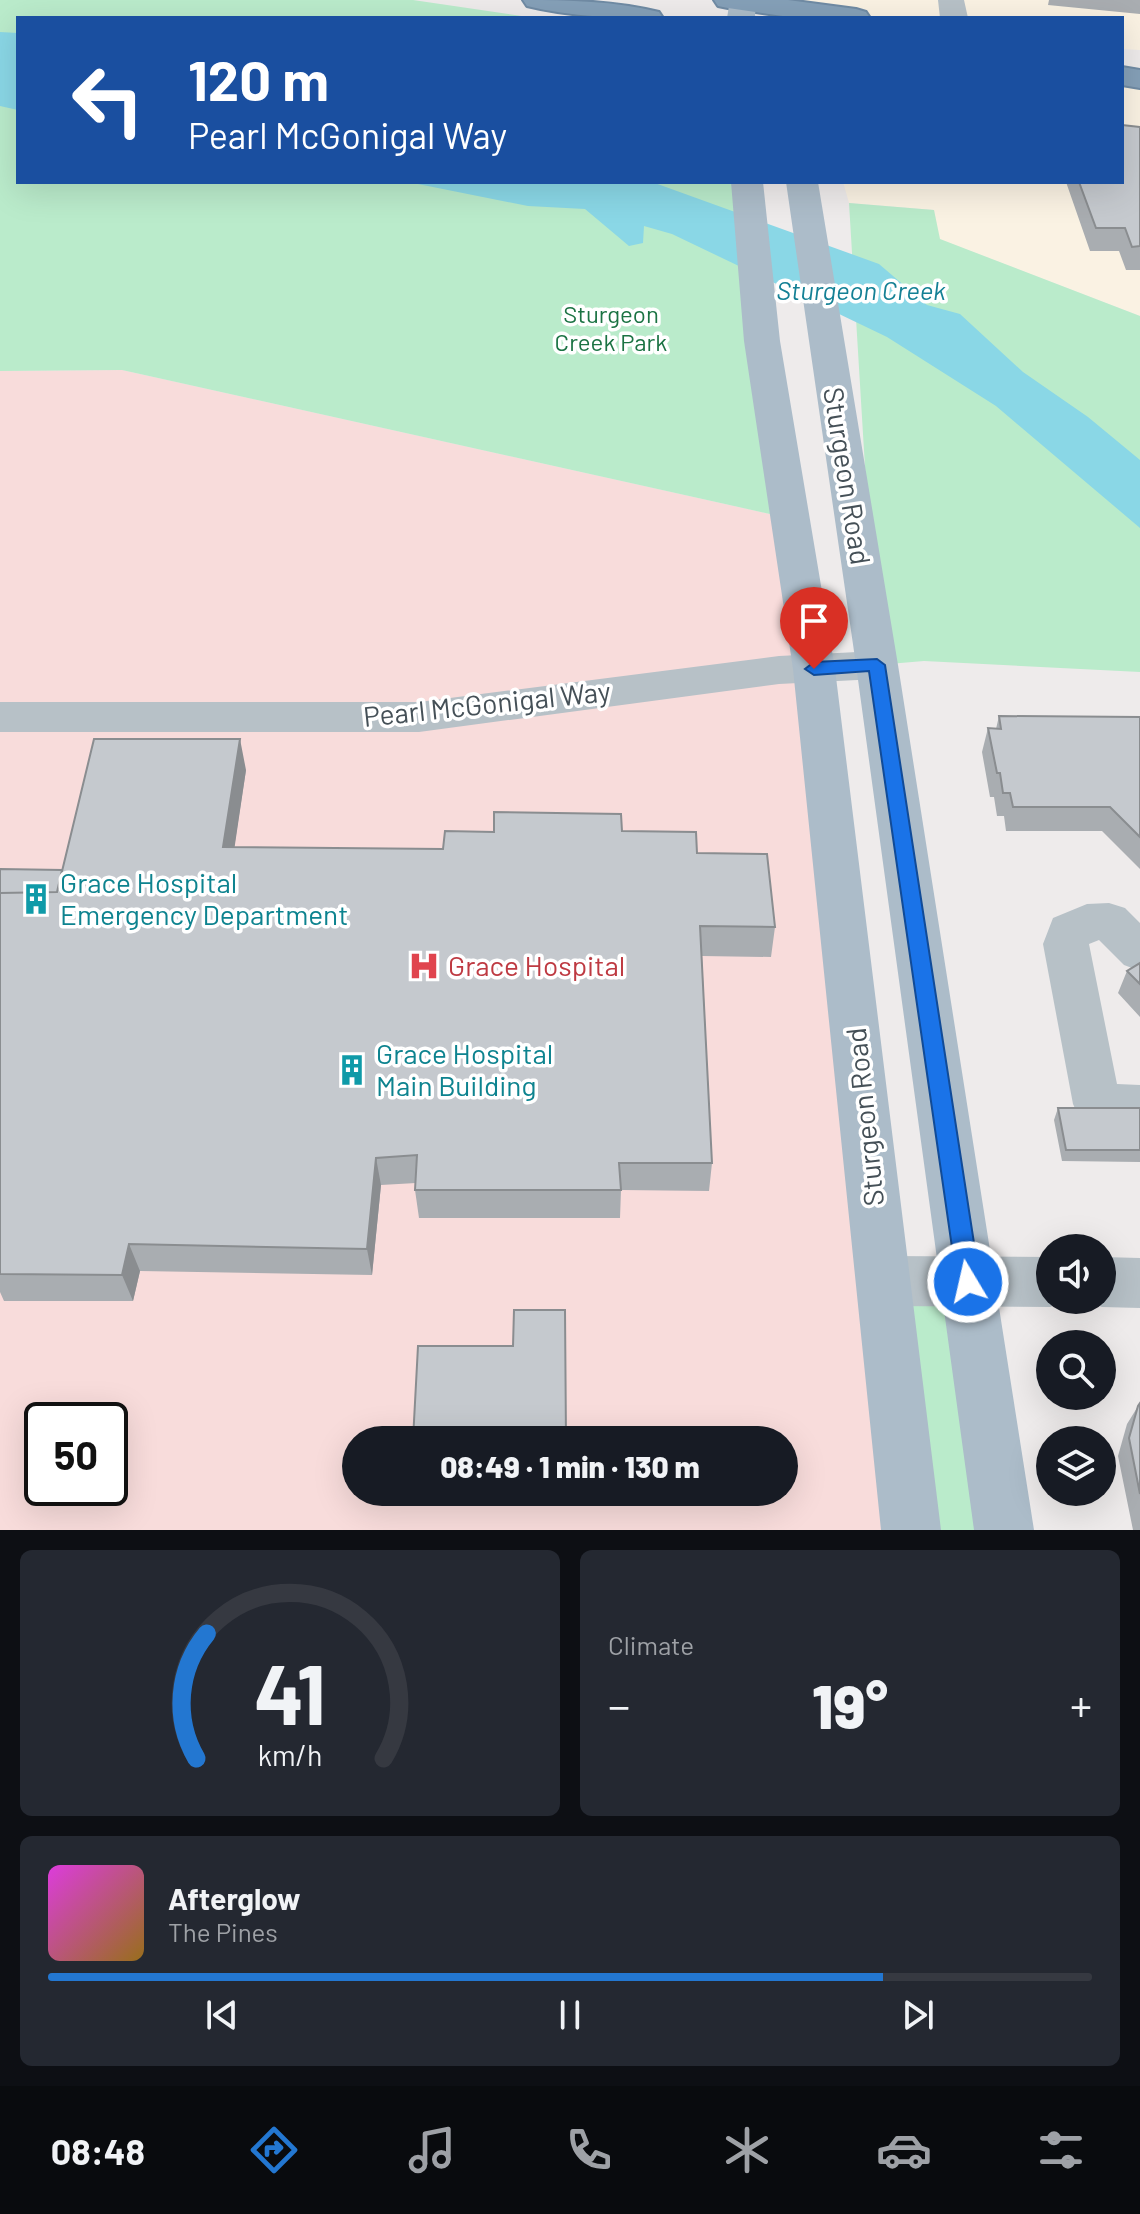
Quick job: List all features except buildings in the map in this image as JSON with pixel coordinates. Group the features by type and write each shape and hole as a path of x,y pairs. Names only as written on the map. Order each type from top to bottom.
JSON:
{"highway":[{"path":"548,2 591,16"},
{"path":"548,2 636,16"},
{"path":"738,7 826,16"},
{"path":"1125,58 1140,79"}],"main road":[{"name":"Sturgeon Road","path":"747,184 762,341 814,669 911,1530"},
{"name":"Sturgeon Road","path":"802,184 877,665 1004,1530"}],"street":[{"name":"Pearl McGonigal Way","path":"0,717 419,717 779,670 877,665"},
{"path":"1140,952 1109,921 1087,922 1069,931 1066,944 1097,1104 1140,1106"},
{"path":"883,1281 1036,1282"},
{"path":"1116,1282 1140,1283"}],"shaded area":[{"path":"783,0 1140,0 1140,50 1124,49 1124,16 848,16"},
{"path":"1124,76 1140,79 1140,316 939,239 934,210 849,203 844,184 1124,184"},
{"name":"Grace Hospital","path":"122,370 788,518 911,1530 0,1530 0,371"}],"green space":[{"name":"Sturgeon Creek Park","path":"0,0 413,0 521,16 16,16 16,184 747,184 788,518 122,370 0,371"},
{"path":"849,203 934,210 940,239 1140,316 1140,672 924,661 877,665"},
{"path":"883,1281 968,1282 1004,1530 911,1530"}],"water":[{"path":"0,32 16,33 16,110 0,106"},
{"name":"Sturgeon Creek","path":"418,184 658,184 879,264 927,305 960,314 1023,372 1088,417 1140,460 1140,528 996,406 887,337 672,234 644,226 643,243 629,246 585,209 528,206"}],"place":[{"name":"Grace Hospital Emergency Department","path":"36,899"},
{"name":"Grace Hospital","path":"424,966"},
{"name":"Grace Hospital Main Building","path":"352,1070"}],"route":[{"path":"814,669 877,665 968,1282"}]}
